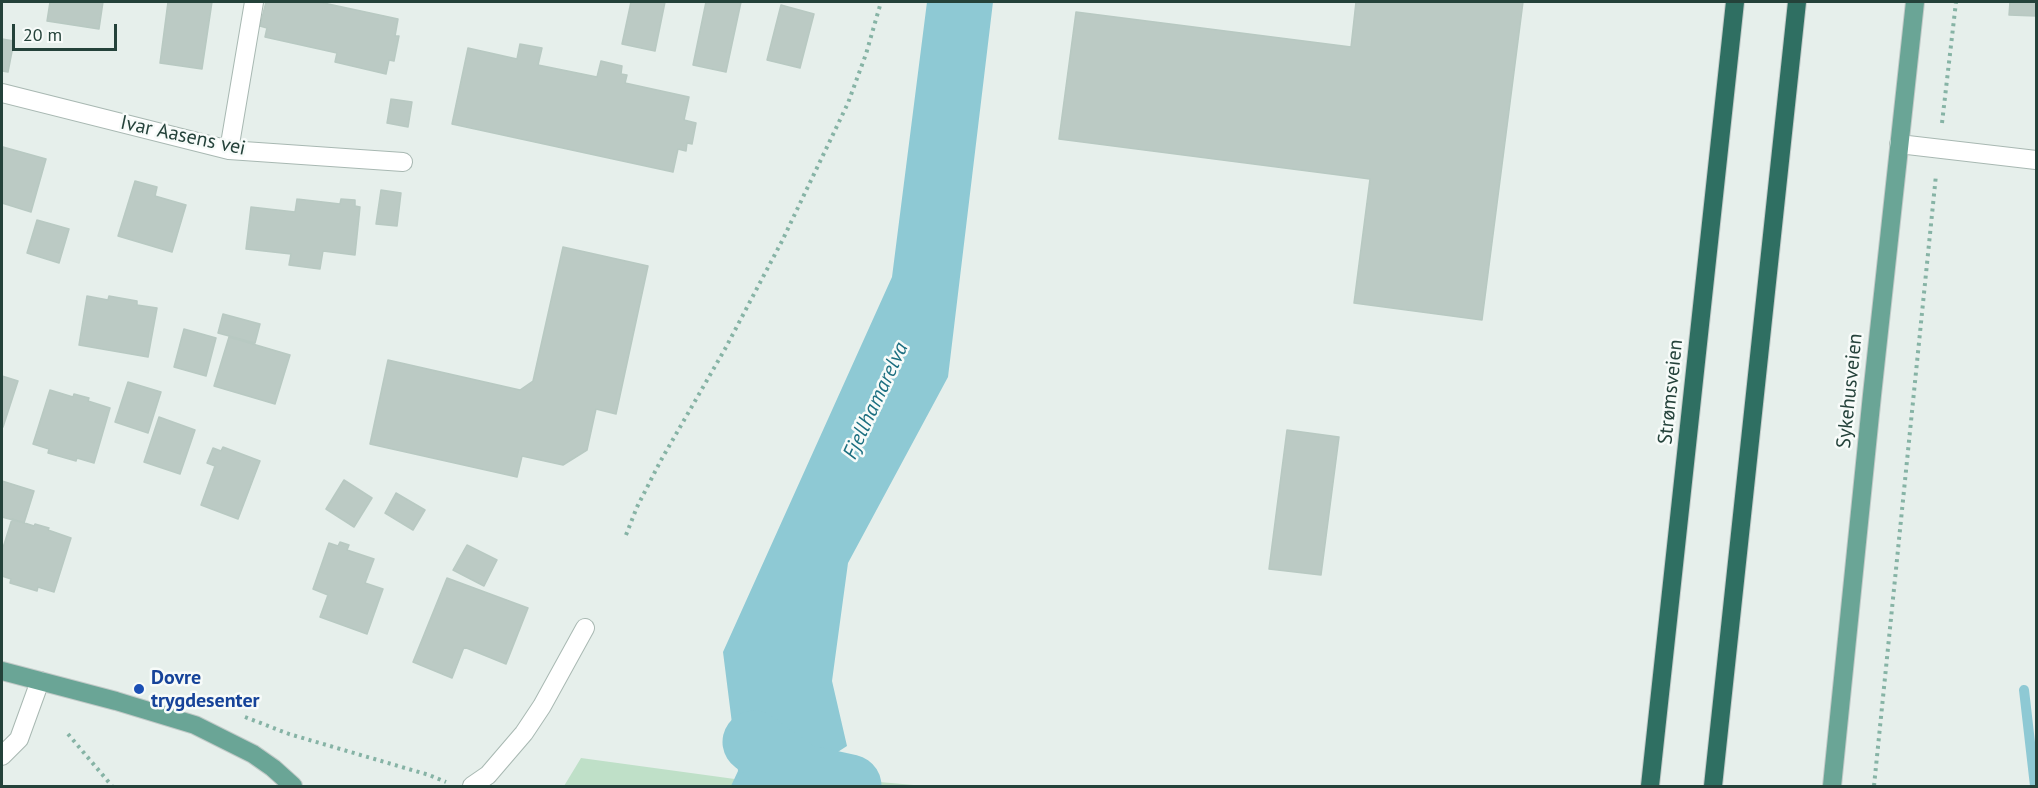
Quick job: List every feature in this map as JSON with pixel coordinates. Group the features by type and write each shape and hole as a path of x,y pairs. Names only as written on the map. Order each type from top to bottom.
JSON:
{"highway":[{"path":"1695,382 1724,2"},
{"name":"Strømsveien","path":"1650,786 1735,2"},
{"path":"1713,786 1797,2"}],"main road":[{"name":"Sykehusveien","path":"1832,786 1915,2"},
{"path":"2,671 116,701 195,725 233,742 273,768 293,786"}],"street":[{"path":"229,150 254,2"},
{"name":"Ivar Aasens vei","path":"2,93 229,150 403,162"},
{"path":"1899,144 2037,160"},
{"path":"472,786 488,775 524,732 542,706 585,628"},
{"path":"2,756 19,739 40,681"}],"path":[{"path":"626,535 637,507 660,462 757,289 848,103 866,54 881,2"},
{"path":"1874,786 1939,147 1956,2"},
{"path":"245,717 289,734 449,783"},
{"path":"68,734 112,786"}],"green space":[{"path":"581,758 786,786 564,786"},
{"path":"800,775 925,786 786,786"}],"water":[{"name":"Fjellhamarelva","path":"927,2 993,2 948,377 848,563 832,681 847,746 785,786 731,786 738,771 723,652 892,277"}],"building":[{"path":"50,2 103,2 99,29 47,21"},
{"path":"168,2 212,2 202,69 160,63"},
{"path":"266,2 319,2 398,19 395,36 399,36 394,61 389,60 386,74 335,62 337,53 265,37 267,28 260,26"},
{"path":"631,2 665,2 655,51 622,44"},
{"path":"706,2 741,2 726,72 693,65"},
{"path":"1356,2 1523,2 1482,320 1354,303 1370,179 1059,139 1076,12 1351,47"},
{"path":"2010,2 2036,2 2036,16 2009,15"},
{"path":"781,5 814,14 800,68 767,60"},
{"path":"2,39 14,41 8,72 2,71"},
{"path":"520,44 542,48 538,65 597,77 601,61 622,66 621,74 627,75 625,83 689,97 684,120 696,123 692,144 687,143 686,151 678,149 673,172 452,124 468,48 517,59"},
{"path":"391,99 412,102 408,127 387,123"},
{"path":"3,147 46,159 31,212 2,203"},
{"path":"135,181 157,187 155,196 186,205 172,252 118,236"},
{"path":"381,190 401,193 397,226 376,224"},
{"path":"297,199 340,204 341,199 355,200 355,206 360,207 355,255 323,251 320,269 289,265 291,254 246,249 251,207 295,212"},
{"path":"37,220 69,229 59,263 27,253"},
{"path":"563,247 648,266 616,414 596,409 587,450 563,465 522,456 517,477 370,444 388,360 520,390 533,381"},
{"path":"87,296 108,300 109,296 137,301 137,305 157,308 148,357 79,345"},
{"path":"223,314 260,324 255,343 218,333"},
{"path":"184,329 216,338 206,376 174,367"},
{"path":"229,337 290,355 275,404 214,386"},
{"path":"2,376 18,381 3,427 2,427"},
{"path":"128,382 161,392 148,433 115,422"},
{"path":"50,390 73,397 74,394 89,398 88,401 110,408 94,463 77,458 76,461 48,453 49,449 33,444"},
{"path":"159,417 195,430 180,474 144,462"},
{"path":"1287,430 1339,437 1321,575 1269,569"},
{"path":"223,447 260,461 238,519 201,505 215,466 207,463 213,448 221,451"},
{"path":"344,480 372,498 354,527 326,509"},
{"path":"2,481 34,491 24,523 2,517"},
{"path":"396,493 425,510 413,530 385,513"},
{"path":"12,519 49,528 48,530 71,538 54,592 38,587 37,591 10,583 11,579 2,576 2,551"},
{"path":"340,542 349,545 347,550 374,559 365,583 383,589 367,634 320,617 328,595 313,589 329,543 338,546"},
{"path":"467,545 497,560 484,586 453,570"},
{"path":"447,578 528,608 506,664 464,647 452,678 413,662"}],"waterway":[{"path":"2024,690 2035,786"},
{"path":"754,742 800,775 850,786"}],"place":[{"name":"Dovre trygdesenter","path":"139,689"}]}
